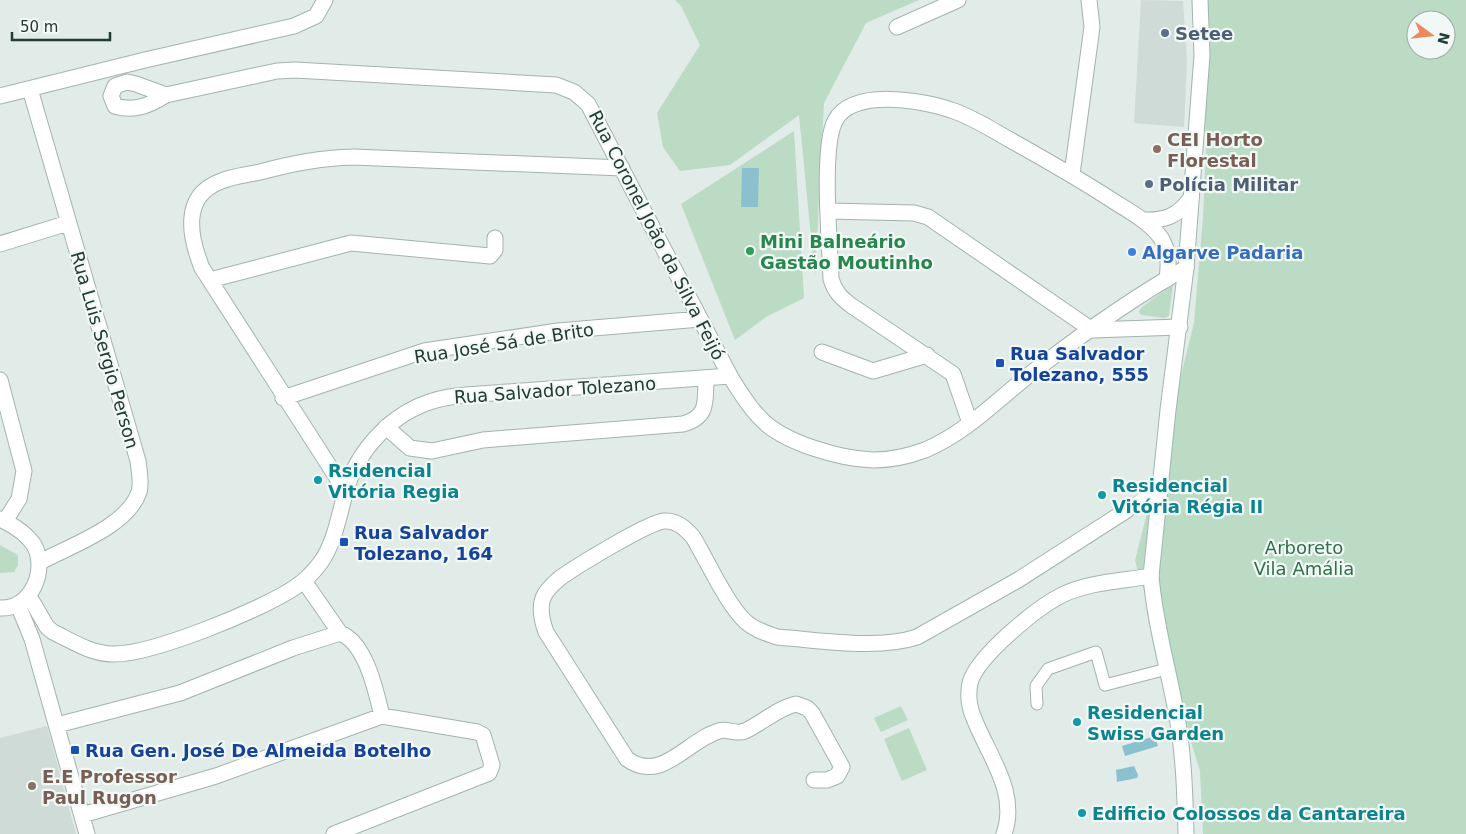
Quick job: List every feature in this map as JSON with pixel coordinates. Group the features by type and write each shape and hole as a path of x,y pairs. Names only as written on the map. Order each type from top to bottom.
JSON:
{"street":[{"path":"0,96 294,26 316,16 325,0"},
{"path":"897,27 958,0"},
{"path":"1072,174 1092,27 1089,0"},
{"path":"1186,834 1185,775 1178,724 1153,598 1151,576 1186,268 1202,54 1200,0"},
{"name":"Rua Coronel João da Silva Feijó","path":"166,95 276,71 295,70 556,85 574,92 588,104 730,376"},
{"name":"Rua Luis Sergio Person","path":"30,89 138,461 140,484 129,511 115,522 40,562"},
{"path":"970,422 953,374 928,355 852,306 840,297 834,289 831,279 828,211 829,135 835,120 843,109 860,101 923,102 976,120 1072,174 1143,220 1160,237 1164,245 1168,261 1167,279"},
{"path":"346,492 283,398 210,280 194,249 190,226 194,207 204,191 219,182 309,160 354,157 622,168"},
{"path":"1143,220 1154,220 1176,215 1191,198"},
{"path":"828,211 921,214 1092,330 1180,327"},
{"path":"0,244 68,223"},
{"path":"210,280 351,243 490,256 495,250 494,238"},
{"path":"730,376 762,420 784,435 820,450 848,456 874,460 900,458 926,450 970,422 1012,388 1132,301 1186,268"},
{"path":"1132,301 1133,316 1143,328"},
{"name":"Rua José Sá de Brito","path":"283,398 424,351 558,331 700,319"},
{"path":"822,352 873,371 928,355"},
{"name":"Rua Salvador Tolezano","path":"24,600 53,632 96,653 114,654 190,635 269,601 304,581 322,560 333,536 346,492 357,464 371,442 386,427 411,411 435,400 466,395 730,376"},
{"path":"386,427 410,448 432,451 483,440 683,424 694,421 701,416 704,408 706,378"},
{"path":"0,380 24,471 19,499 2,520 22,531 34,545 40,562 24,600 32,639 87,834"},
{"path":"814,780 827,780 837,776 842,767 812,712 802,705 796,704 739,732 718,731 663,764 649,767 636,766 627,759 546,632 542,611 543,598 550,587 573,570 649,526 665,521 684,527 694,537 735,610 746,622 761,632 778,637 884,644 903,642 917,637 1018,580 1127,510"},
{"path":"1004,834 1007,820 1004,787 1000,770 972,716 969,701 970,682 979,664 1039,610 1063,595 1082,588 1151,576"},
{"path":"304,581 340,633 352,639 373,682 382,716"},
{"path":"0,608 24,600"},
{"path":"57,725 180,693 293,648 340,633"},
{"path":"1037,704 1036,686 1048,669 1096,652 1105,684 1166,669"},
{"path":"82,815 199,782 382,716 481,733 492,768 489,773 334,834"}],"lane":[{"path":"1127,510 1161,478"},
{"path":"1127,510 1159,494"}],"shaded area":[{"path":"1141,0 1183,1 1187,62 1184,127 1134,123"},
{"name":"E.E Professor Paul Rugon","path":"47,726 76,834 0,834 0,738"}],"green space":[{"path":"675,0 919,0 866,23 824,103 815,277 799,115 730,165 680,171 663,147 657,113 700,45 681,6"},
{"name":"Arboreto Vila Amália","path":"1201,0 1466,0 1466,834 1203,834 1200,771 1135,561 1194,323 1203,218 1206,150"},
{"name":"Mini Balneário Gastão Moutinho","path":"794,131 804,298 766,317 735,340 681,204"},
{"path":"1173,284 1169,316 1164,318 1141,315 1139,312 1142,307"},
{"path":"0,545 18,555 18,565 14,572 0,573"},
{"path":"901,706 908,720 881,732 874,718"},
{"path":"909,728 927,770 902,781 884,739"}],"water":[{"path":"742,168 759,168 758,207 741,207"},
{"path":"1155,736 1158,746 1125,756 1122,746"},
{"path":"1134,766 1138,775 1137,778 1117,782 1116,770"}],"place":[{"name":"Setee","path":"1165,33"},
{"name":"CEI Horto Florestal","path":"1157,149"},
{"name":"Polícia Militar","path":"1149,184"},
{"name":"Mini Balneário Gastão Moutinho","path":"750,251"},
{"name":"Algarve Padaria","path":"1132,252"},
{"name":"Rua Salvador Tolezano, 555","path":"1000,363"},
{"name":"Rsidencial Vitória Regia","path":"318,480"},
{"name":"Residencial Vitória Régia II","path":"1102,495"},
{"name":"Rua Salvador Tolezano, 164","path":"344,542"},
{"name":"Residencial Swiss Garden","path":"1077,722"},
{"name":"Rua Gen. José De Almeida Botelho","path":"75,750"},
{"name":"E.E Professor Paul Rugon","path":"32,786"},
{"name":"Edificio Colossos da Cantareira","path":"1082,813"}]}
